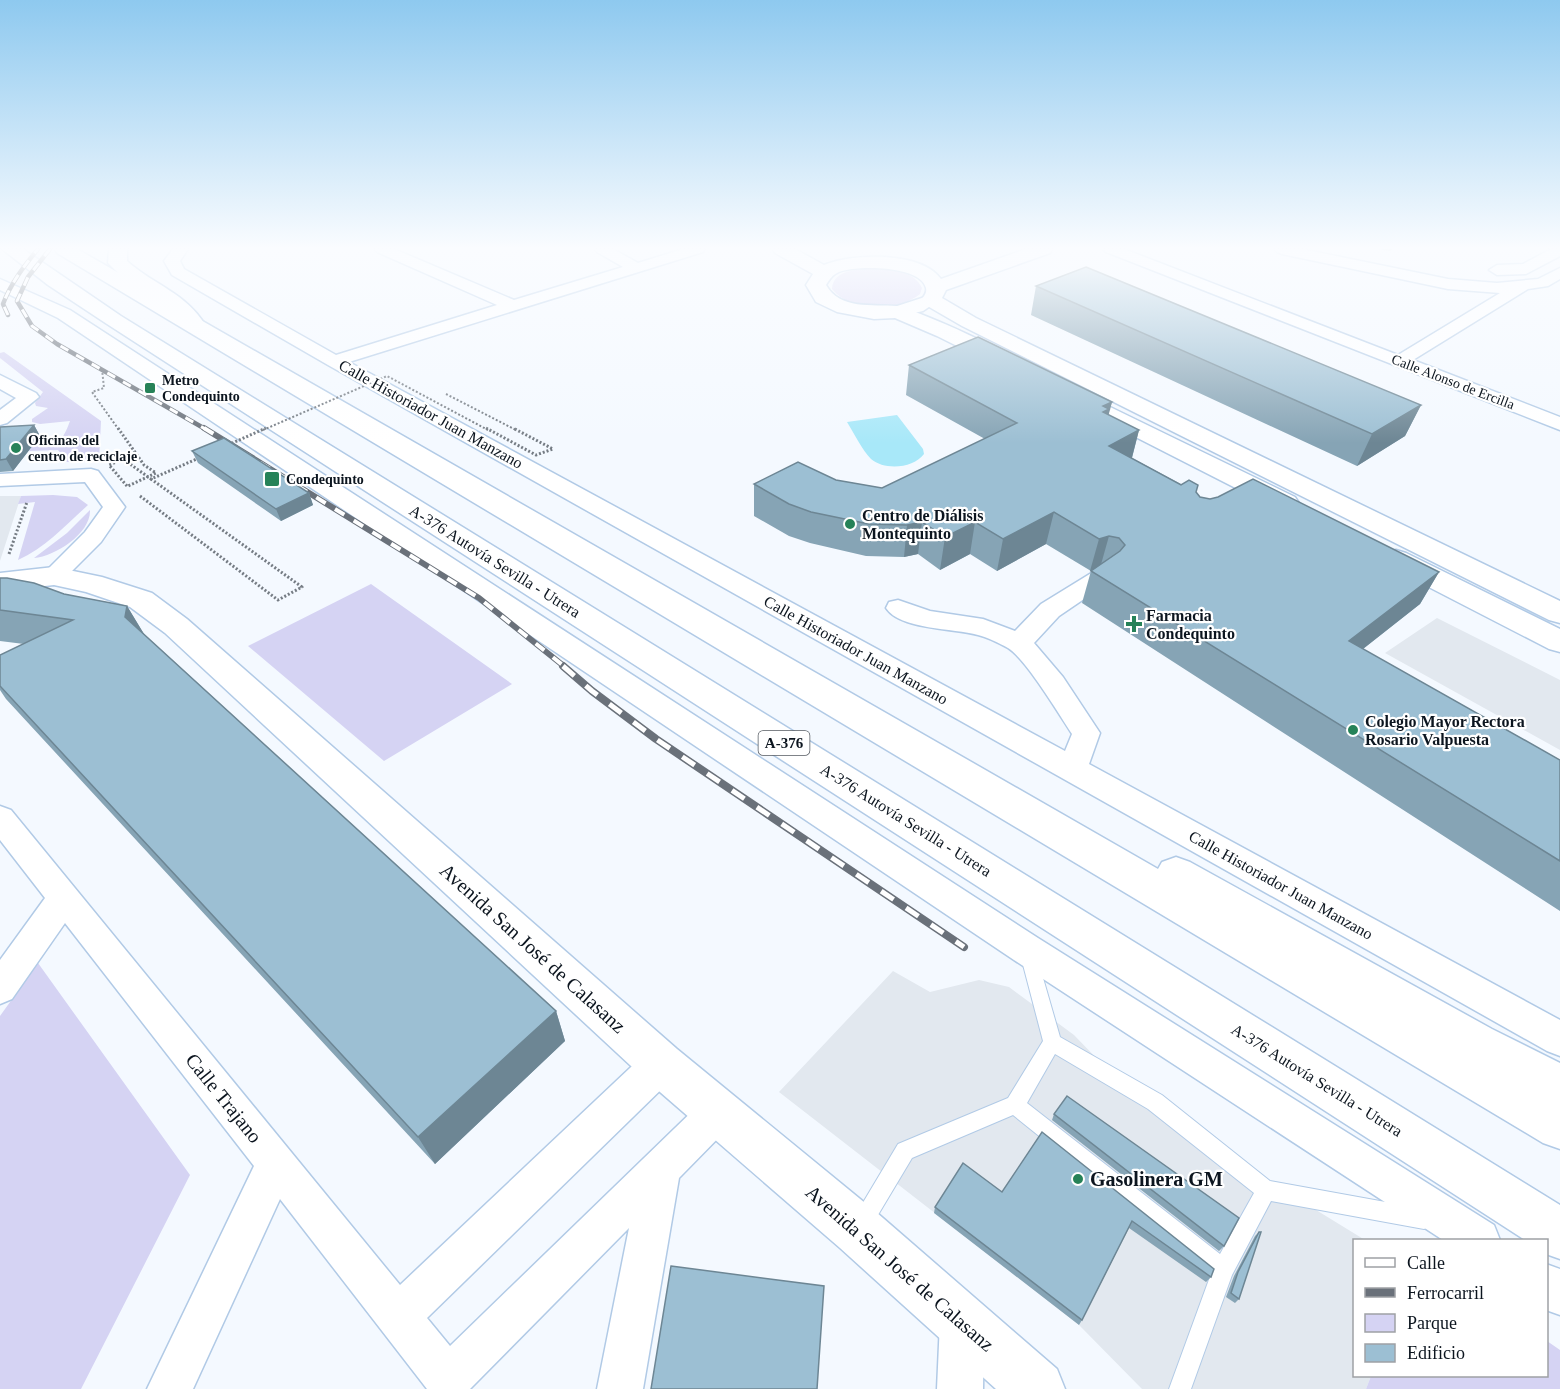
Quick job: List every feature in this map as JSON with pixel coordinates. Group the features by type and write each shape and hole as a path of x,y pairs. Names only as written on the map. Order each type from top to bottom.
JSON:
{"main road":[{"name":"A-376 Autovía Sevilla - Utrera","path":"105,314 1560,1234"},
{"path":"174,314 1000,795 1560,1126"},
{"path":"187,314 195,326"},
{"path":"902,314 945,331 1248,494 1560,642"},
{"path":"959,314 969,322 1560,613"},
{"name":"Avenida San José de Calasanz","path":"4,570 54,576 92,584 141,600 176,626 661,1064 858,1230 1037,1389"},
{"path":"1000,795 1086,830 1177,874 1476,1044 1560,1087"}],"street":[{"path":"64,314 1026,949 1467,1233"},
{"name":"Calle Historiador Juan Manzano","path":"247,314 1560,1039"},
{"path":"333,361 487,314"},
{"name":"Calle Alonso de Ercilla","path":"1278,314 1560,424"},
{"path":"1400,361 1477,314"},
{"path":"0,381 29,397 0,419"},
{"path":"0,480 91,475 114,507 93,537 54,576"},
{"path":"1018,643 1050,610 1101,578"},
{"path":"898,608 926,619 983,627 1018,643 1054,684 1086,733 1072,770"},
{"name":"Calle Trajano","path":"0,818 448,1379 661,1168"},
{"path":"0,988 64,898"},
{"path":"398,1316 661,1064"},
{"path":"620,1389 661,1168 719,1111"},
{"path":"170,1389 276,1163"},
{"path":"960,1389 962,1322"}],"lane":[{"path":"1026,949 1052,1042 1155,1102 1266,1190 1467,1233"},
{"path":"858,1230 905,1151 1015,1106 1052,1042"},
{"path":"1015,1106 1223,1270"},
{"path":"1180,1389 1223,1270 1266,1190"}],"path":[{"path":"226,446 387,376 537,455 553,449 446,394"},
{"path":"104,388 92,392 144,465 156,473 127,486 104,492"},
{"path":"151,479 204,455"},
{"path":"123,459 302,587 278,600 127,486 109,465 123,459"},
{"path":"4,570 30,493"}],"shaded area":[{"path":"897,415 923,449 924,454 907,465 891,466 877,463 861,446 847,422"},
{"path":"0,496 21,496 0,561"},
{"path":"1437,618 1560,680 1560,750 1385,653"},
{"name":"Gasolinera GM","path":"893,971 930,992 979,980 1009,987 1074,1035 1104,1066 1210,1145 1363,1239 1353,1239 1353,1377 1371,1377 1366,1389 1142,1389 1079,1325 779,1092"}],"green space":[{"path":"4,352 101,421 99,461 67,462 58,450 29,451 33,445 58,442 70,421 40,424 32,422 32,419 48,408 36,406 35,403 43,392 0,358 0,353"},
{"path":"21,496 77,497 88,505 64,528 18,560 35,502 18,504"},
{"path":"90,510 85,527 71,542 52,553 34,558 67,533"},
{"path":"371,584 512,684 384,761 248,646"},
{"path":"38,963 190,1175 81,1389 0,1389 0,1016"},
{"path":"1548,1342 1560,1350 1560,1389 1366,1389 1371,1377 1548,1377"}],"building":[{"path":"1099,314 1200,314 1421,405 1372,434"},
{"path":"978,337 1112,402 1103,406 1109,409 1103,412 1139,430 1109,446 1181,485 1189,480 1198,485 1196,492 1200,497 1210,499 1218,497 1253,479 1439,572 1349,641 1560,760 1560,861 1091,571 1120,551 1125,545 1119,538 1109,536 1099,539 1054,512 1003,539 975,522 945,537 922,522 907,525 869,524 811,512 789,504 754,484 798,462 836,480 882,488 1017,423 909,365"},
{"path":"34,425 6,459 0,460 0,427"},
{"path":"224,438 309,493 276,509 192,451"},
{"path":"0,578 34,583 64,594 127,606 125,617 556,1011 418,1137 0,686 0,655 73,620 0,610"},
{"path":"1067,1096 1239,1218 1224,1246 1054,1114"},
{"path":"1042,1132 1214,1269 1211,1277 1132,1221 1082,1320 935,1207 963,1163 1002,1192"},
{"path":"1261,1232 1239,1299 1231,1293 1238,1272"},
{"path":"671,1266 824,1286 817,1389 651,1389"}],"railway":[{"path":"25,314 32,326 57,344 207,430"},
{"path":"204,428 479,598 565,667"},
{"path":"563,666 656,739 964,947"}],"place":[{"name":"Metro Condequinto","path":"150,388"},
{"name":"Oficinas del centro de reciclaje","path":"16,448"},
{"name":"Condequinto","path":"272,479"},
{"name":"Centro de Diálisis Montequinto","path":"850,524"},
{"name":"Farmacia Condequinto","path":"1134,624"},
{"name":"Colegio Mayor Rectora Rosario Valpuesta","path":"1353,730"},
{"name":"Gasolinera GM","path":"1078,1179"}]}
